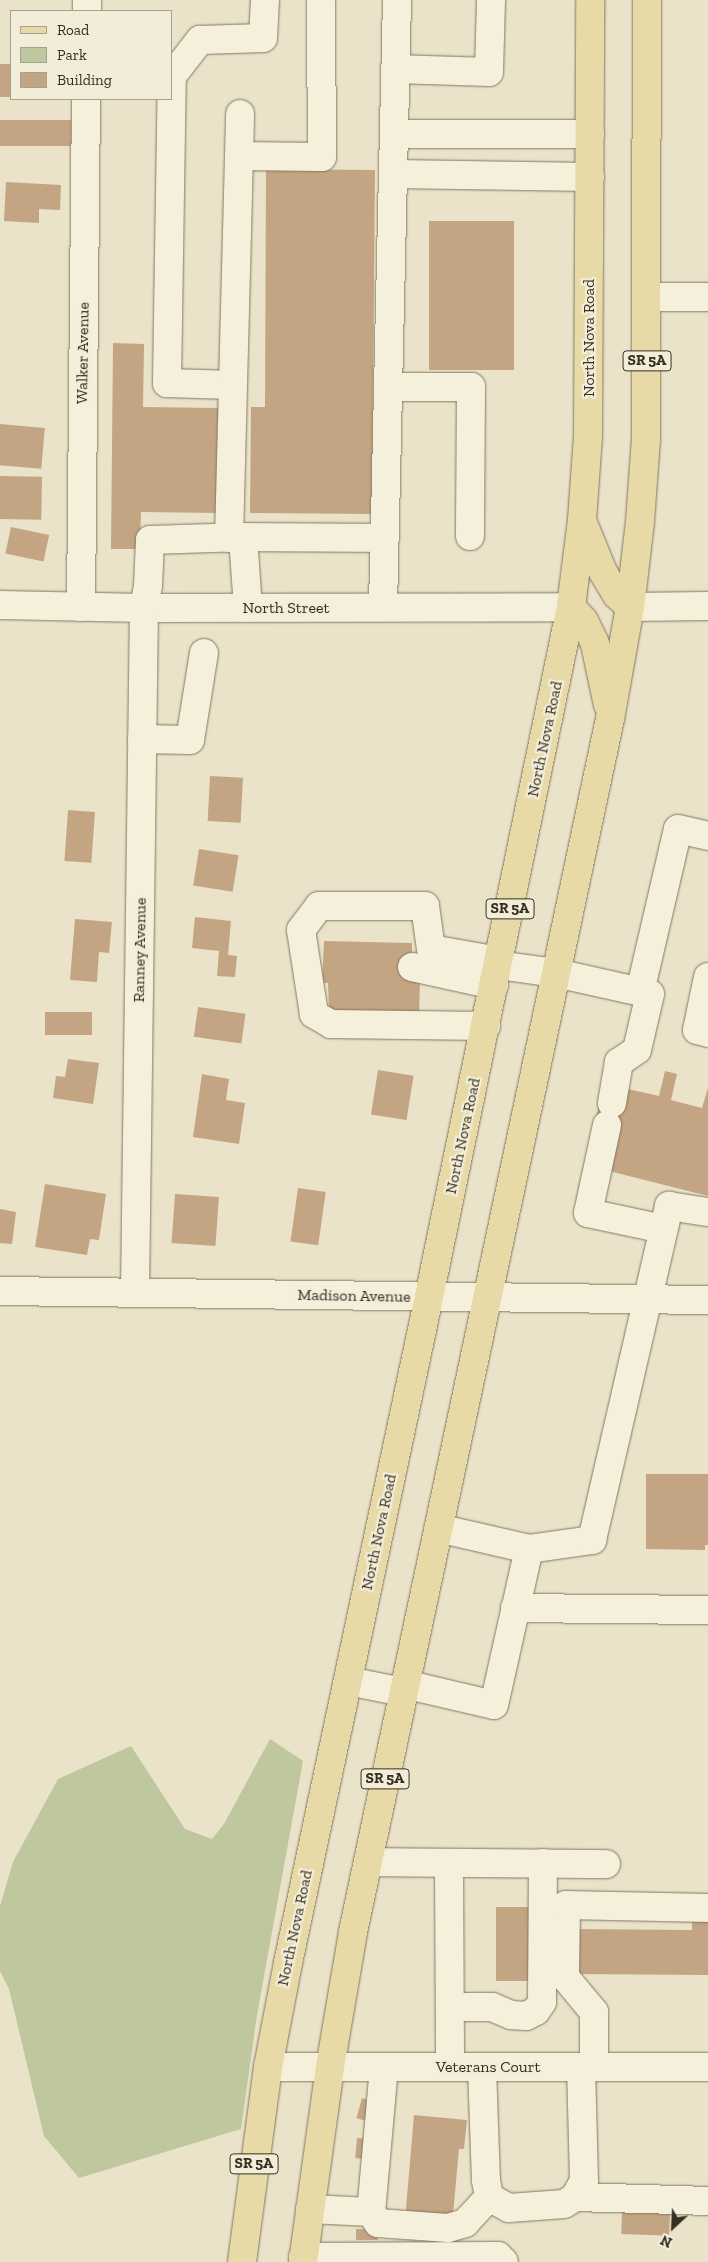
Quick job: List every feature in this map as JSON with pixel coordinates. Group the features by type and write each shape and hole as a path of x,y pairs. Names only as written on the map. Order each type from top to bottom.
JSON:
{"main road":[{"name":"North Nova Road","path":"242,2262 268,2067 288,1962 486,1026 571,607 582,520 588,428 590,0"},
{"name":"SR 5A","path":"303,2260 330,2067 353,1932 610,719 630,607 640,522 646,439 647,0"},
{"path":"582,520 603,572 617,595 630,607"},
{"path":"571,607 584,621 595,644 610,719"}],"street":[{"path":"172,76 200,40 263,38 265,0"},
{"path":"239,156 327,163 321,0"},
{"path":"384,607 396,134 397,0"},
{"path":"395,69 489,72 491,0"},
{"name":"Walker Avenue","path":"80,607 86,100"},
{"path":"172,100 167,383 232,385"},
{"path":"240,114 232,385 236,538 248,608"},
{"path":"396,134 590,134"},
{"path":"394,174 590,177"},
{"path":"647,298 708,297"},
{"path":"389,386 470,387 470,536"},
{"path":"236,538 385,538"},
{"name":"Ranney Avenue","path":"135,1293 144,608 148,586 150,540 236,538"},
{"name":"North Street","path":"0,605 144,608 571,607"},
{"path":"630,607 708,606"},
{"path":"142,739 190,740 204,653"},
{"path":"663,1229 588,1213 620,1062 637,1050 645,993 678,829 708,836"},
{"path":"486,1026 331,1024 314,1014 301,930 319,906 425,906 431,949 497,970"},
{"path":"412,967 556,973 645,993"},
{"path":"708,977 696,1030 708,1033"},
{"path":"438,1528 528,1549 592,1540 649,1300 669,1206 708,1212"},
{"name":"Madison Avenue","path":"0,1291 708,1300"},
{"path":"348,1681 404,1688 494,1705 528,1549"},
{"path":"515,1608 708,1610"},
{"path":"368,1862 606,1864"},
{"path":"449,1863 450,2067"},
{"path":"450,2007 492,2007 510,2015 526,2016 536,2011 542,2002 543,1863"},
{"path":"489,2197 509,2208 564,2204 575,2197 584,2181 587,2067 594,2012 565,1977 566,1905 708,1908"},
{"name":"Veterans Court","path":"268,2067 450,2067 482,2080 587,2067 708,2067"},
{"path":"384,2067 371,2212 378,2223 448,2228 465,2223 489,2197 482,2080"},
{"path":"575,2197 708,2201"},
{"path":"310,2209 371,2212"},
{"path":"303,2260 498,2256 504,2262"}],"green space":[{"path":"270,1739 303,1761 257,2015 241,2129 79,2178 44,2136 9,1989 0,1971 0,1906 13,1862 58,1779 131,1746 185,1829 212,1839 224,1824"}],"building":[{"path":"0,64 10,64 10,97 0,97"},
{"path":"0,120 71,120 71,146 0,146"},
{"path":"266,169 375,170 372,514 250,513 251,407 265,407"},
{"path":"6,182 61,185 60,210 39,209 39,223 4,221"},
{"path":"429,221 514,221 514,370 429,370"},
{"path":"113,343 144,344 143,407 221,408 219,513 141,512 140,549 111,549"},
{"path":"0,424 45,428 41,469 0,465"},
{"path":"0,476 42,477 41,520 0,519"},
{"path":"11,527 49,535 44,562 5,553"},
{"path":"210,776 243,778 241,823 208,821"},
{"path":"68,810 95,812 91,863 64,861"},
{"path":"199,849 239,855 233,892 193,886"},
{"path":"195,917 231,921 228,955 237,956 235,977 217,976 219,951 192,948"},
{"path":"75,919 112,922 109,953 99,952 97,982 70,980"},
{"path":"324,941 412,943 412,977 420,978 419,1018 336,1016 329,1009 328,983 322,983"},
{"path":"198,1007 246,1014 241,1043 194,1037"},
{"path":"45,1012 92,1012 92,1035 45,1035"},
{"path":"68,1059 99,1063 93,1104 53,1098 56,1076 65,1077"},
{"path":"378,1070 414,1076 407,1120 371,1114"},
{"path":"665,1071 677,1074 671,1100 702,1108 708,1088 708,1196 609,1171 595,1122 600,1100 628,1089 659,1096"},
{"path":"202,1074 229,1079 226,1100 245,1103 239,1144 193,1137"},
{"path":"45,1184 106,1194 99,1240 90,1239 87,1255 35,1247"},
{"path":"298,1188 326,1192 318,1245 290,1241"},
{"path":"175,1194 219,1197 215,1246 172,1243"},
{"path":"0,1209 16,1212 12,1244 0,1243"},
{"path":"646,1474 708,1474 708,1545 705,1545 705,1550 646,1549"},
{"path":"496,1907 535,1907 535,1981 496,1981"},
{"path":"692,1911 708,1911 708,1975 573,1974 573,1929 692,1930"},
{"path":"362,2098 373,2101 367,2121 357,2118"},
{"path":"414,2115 467,2120 464,2149 459,2149 452,2225 405,2220"},
{"path":"357,2138 368,2139 366,2159 355,2158"},
{"path":"622,2211 670,2213 669,2236 621,2234"},
{"path":"356,2229 378,2229 378,2240 356,2240"}]}
